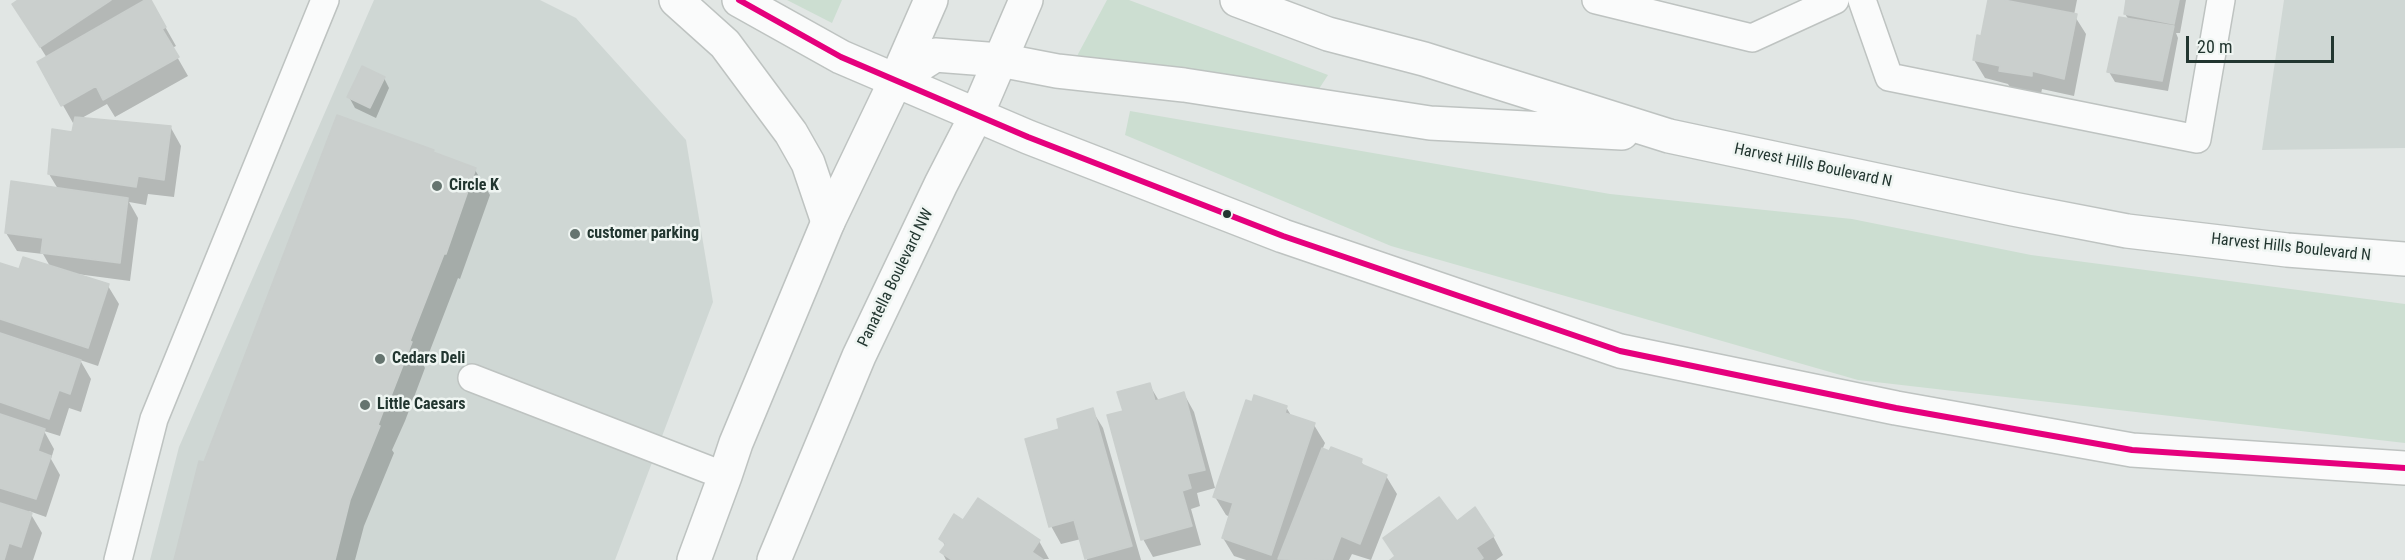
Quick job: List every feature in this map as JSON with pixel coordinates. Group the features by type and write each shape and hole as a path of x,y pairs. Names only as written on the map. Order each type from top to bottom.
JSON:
{"main road":[{"path":"676,0 725,44 790,133 808,163 828,222"},
{"path":"739,0 841,57 1028,137 1283,236 1620,351 1896,408 2132,450 2405,468"},
{"path":"694,560 736,443 828,222 896,80 931,0"},
{"name":"Panatella Boulevard NW","path":"774,560 859,356 977,114 1026,0"},
{"name":"Harvest Hills Boulevard N","path":"1237,0 1328,34 1424,59 1669,136 2127,231 2287,250 2405,259"},
{"path":"1294,0 1328,34"},
{"path":"896,80 935,55 1000,60 1057,71 1184,85 1430,123 1669,136"}],"lane":[{"path":"117,560 154,419 325,0"},
{"path":"1596,0 1752,38 1835,0"},
{"path":"1862,0 1889,77 2197,139 2221,0"},
{"path":"472,378 725,476"}],"shaded area":[{"path":"374,0 540,0 576,18 686,140 713,302 615,560 150,560 179,447"},
{"path":"2284,0 2405,0 2405,148 2262,150"}],"green space":[{"path":"787,0 842,0 832,23"},
{"path":"1107,0 1129,0 1328,75 1315,95 1077,56"},
{"path":"1130,111 1610,194 1852,219 2031,255 2405,304 2405,443 1858,380 1391,246 1125,135"}],"building":[{"path":"18,0 111,0 40,47 12,4"},
{"path":"145,0 151,0 166,27 162,29 179,57 103,100 96,86 61,106 37,62"},
{"path":"1988,0 2004,0 2077,14 2064,79 2032,71 2032,76 1999,71 2000,66 1973,60 1977,35 1981,36"},
{"path":"2126,0 2179,0 2174,24 2124,14"},
{"path":"2119,17 2174,26 2162,81 2107,72"},
{"path":"362,66 385,77 370,108 347,97"},
{"path":"337,115 434,150 433,152 476,168 446,254 444,254 410,341 412,342 350,500 335,560 174,560 199,461 204,462"},
{"path":"75,117 171,126 164,180 138,176 136,187 48,174 52,129 72,132"},
{"path":"11,181 128,198 120,263 41,253 43,238 5,233"},
{"path":"23,257 109,284 88,348 0,319 0,263 19,269"},
{"path":"0,333 81,360 70,394 59,390 49,419 0,402"},
{"path":"1150,383 1155,401 1184,392 1205,470 1187,474 1191,488 1182,491 1192,526 1141,540 1107,415 1123,411 1117,392"},
{"path":"1254,395 1287,406 1285,413 1315,423 1271,555 1222,538 1233,503 1213,497 1246,400 1252,402"},
{"path":"1093,408 1132,546 1085,559 1074,520 1049,527 1025,439 1059,429 1057,419"},
{"path":"0,414 45,429 38,451 51,456 36,499 0,488"},
{"path":"1331,447 1362,459 1361,464 1387,475 1360,544 1341,536 1332,560 1278,559 1322,448 1329,451"},
{"path":"1439,497 1457,521 1475,507 1494,536 1476,548 1483,558 1480,560 1390,560 1395,556 1383,538"},
{"path":"978,498 1040,540 1032,552 1044,560 952,560 940,552 946,544 939,539 954,514 963,520"},
{"path":"0,503 32,513 21,547 9,543 4,560 0,560"}],"transit line":[{"path":"739,0 841,57 1028,137 1283,236 1620,351 1896,408 2132,450 2405,468"}],"place":[{"name":"Circle K","path":"437,186"},
{"name":"customer parking","path":"575,234"},
{"name":"Cedars Deli","path":"380,359"},
{"name":"Little Caesars","path":"365,405"}]}
